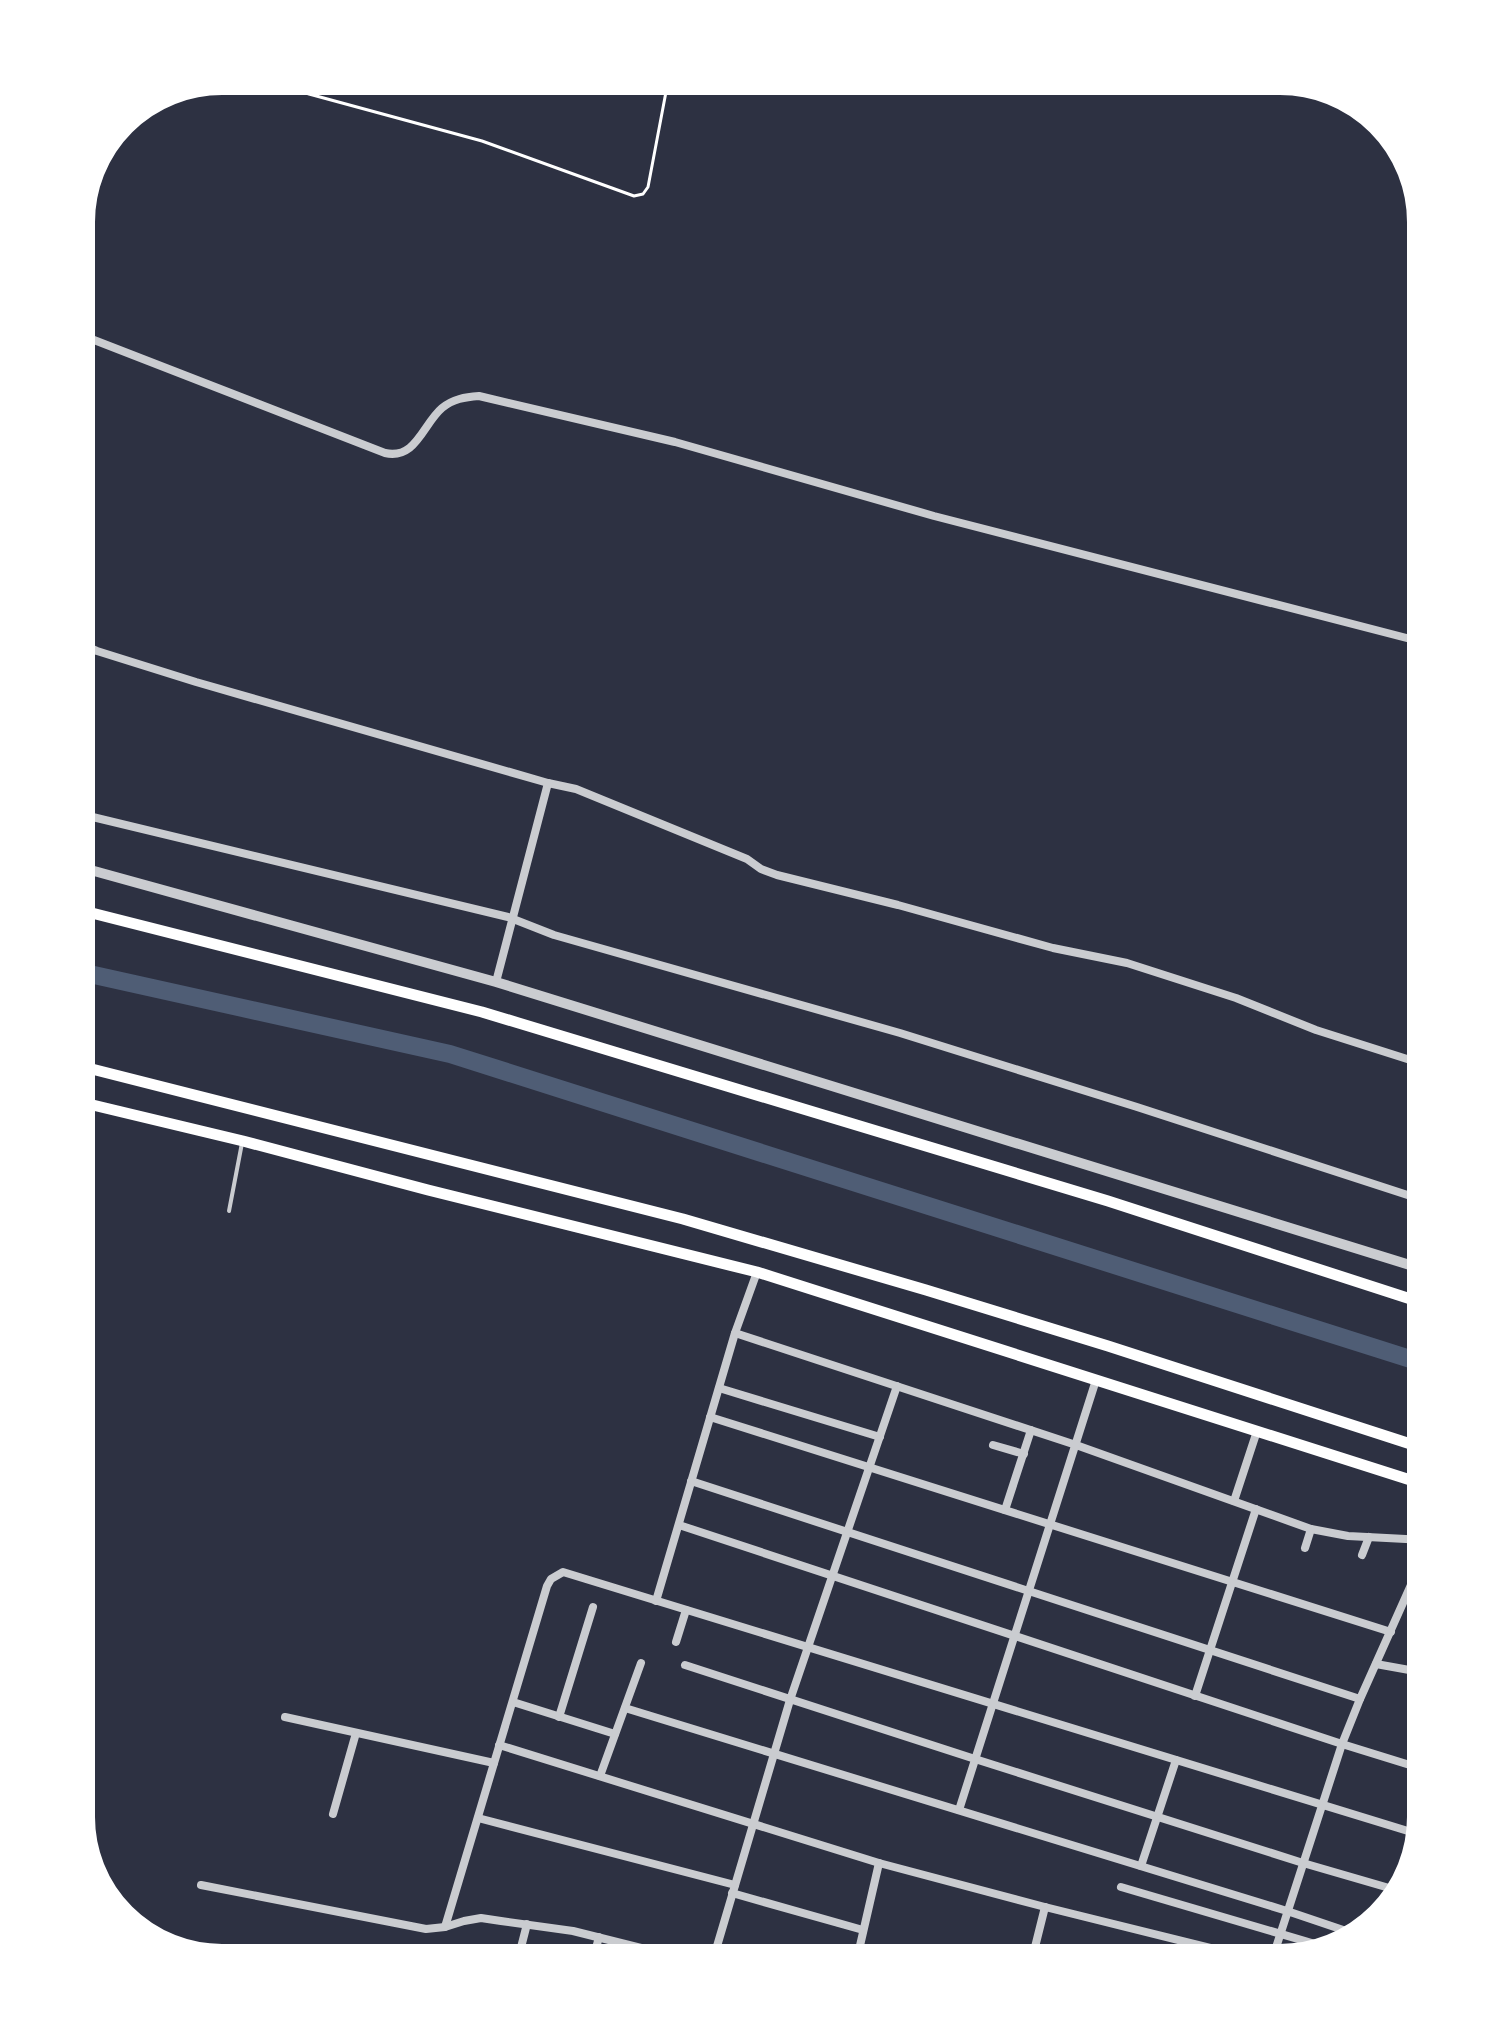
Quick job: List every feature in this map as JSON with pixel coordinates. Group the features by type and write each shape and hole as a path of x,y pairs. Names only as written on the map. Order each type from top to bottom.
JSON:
{"main road":[{"path":"90,913 482,1012 1108,1201 1412,1299"},
{"path":"90,1069 683,1219 1078,1337 1412,1444"},
{"path":"90,1104 757,1272 1412,1481"}],"street":[{"path":"90,338 385,453 399,454 412,447 440,409 452,401 479,396 675,442 934,516 1412,639"},
{"path":"90,648 196,682 576,789 747,859 777,875 1053,948 1127,963 1412,1061"},
{"path":"496,982 548,783"},
{"path":"90,816 513,919 554,935 900,1033 1412,1196"},
{"path":"90,870 496,982 1412,1266"},
{"path":"656,1601 735,1333 757,1272"},
{"path":"735,1333 1076,1445 1311,1529 1331,1534 1412,1538"},
{"path":"959,1810 1096,1380"},
{"path":"716,1949 790,1700 897,1386"},
{"path":"719,1388 880,1437"},
{"path":"710,1417 1391,1632"},
{"path":"1005,1510 1031,1430"},
{"path":"1234,1501 1257,1431"},
{"path":"993,1445 1024,1454"},
{"path":"691,1481 1360,1699"},
{"path":"1195,1696 1256,1509"},
{"path":"679,1525 1412,1766"},
{"path":"1305,1548 1311,1529"},
{"path":"1362,1555 1369,1537"},
{"path":"445,1927 547,1586 551,1579 563,1572 1411,1832"},
{"path":"1275,1949 1342,1744 1412,1582"},
{"path":"559,1717 593,1607"},
{"path":"676,1642 686,1610"},
{"path":"600,1776 641,1663"},
{"path":"1376,1664 1412,1670"},
{"path":"685,1665 1390,1889"},
{"path":"513,1702 615,1734"},
{"path":"625,1708 1346,1931"},
{"path":"285,1717 494,1763"},
{"path":"333,1814 356,1733"},
{"path":"499,1745 879,1863 1214,1949"},
{"path":"1141,1866 1176,1760"},
{"path":"478,1818 734,1889 863,1930"},
{"path":"859,1949 879,1863"},
{"path":"201,1885 426,1929 481,1918 573,1931 637,1949"},
{"path":"1121,1887 1314,1944"},
{"path":"1034,1949 1045,1907"},
{"path":"521,1949 527,1924"},
{"path":"596,1949 599,1937"}],"lane":[{"path":"229,1211 243,1141"}],"path":[{"path":"297,90 482,141 634,196 643,194 648,187 666,90"}],"waterway":[{"path":"90,974 450,1054 1412,1360"}]}
